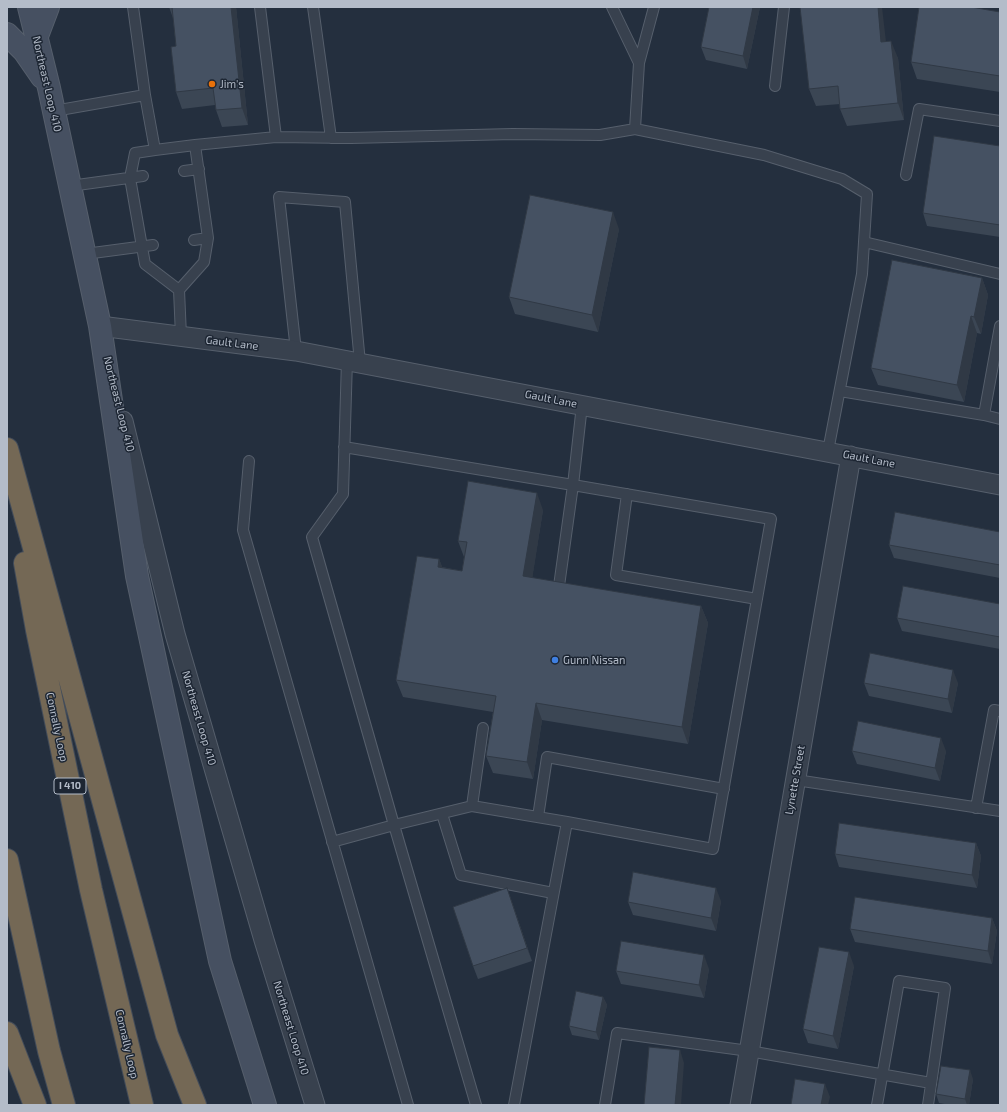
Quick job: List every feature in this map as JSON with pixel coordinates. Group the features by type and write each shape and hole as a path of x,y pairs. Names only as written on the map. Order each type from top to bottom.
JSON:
{"highway":[{"path":"7,449 167,1034 195,1105"},
{"name":"Connally Loop","path":"7,465 37,630 91,890 142,1105"},
{"path":"7,860 50,1051 64,1105"},
{"path":"7,1033 35,1105"}],"main road":[{"name":"Northeast Loop 410","path":"29,7 49,88 100,326 138,584 220,961 265,1105"},
{"path":"37,36 48,7"},
{"path":"7,34 24,51 49,88"}],"street":[{"name":"Gault Lane","path":"100,326 296,351 828,451 1000,485"},
{"name":"Northeast Loop 410","path":"100,326 174,634 264,940 315,1105"},
{"name":"Lynette Street","path":"740,1105 851,456"}],"lane":[{"path":"133,7 145,95 155,150"},
{"path":"260,7 276,137"},
{"path":"314,7 331,138"},
{"path":"612,7 639,62"},
{"path":"635,129 639,62 654,7"},
{"path":"775,86 784,7"},
{"path":"54,111 145,95"},
{"path":"906,174 920,109 1000,121"},
{"path":"179,290 144,264 130,178 135,153 276,137 423,137 513,134 600,135 635,129 764,155 842,179 867,194 862,274 828,451"},
{"path":"181,336 179,290 204,262 208,238 196,145"},
{"path":"184,171 199,169"},
{"path":"70,186 143,176"},
{"path":"296,351 280,198 345,202 353,362 344,447 343,494 312,537 476,1105"},
{"path":"194,240 208,238"},
{"path":"864,242 1000,274"},
{"path":"85,254 153,245"},
{"path":"984,415 1000,326"},
{"path":"840,391 1000,419"},
{"path":"559,586 582,405"},
{"path":"332,842 472,806 714,849 771,519 573,484 344,447"},
{"path":"248,461 243,530 408,1105"},
{"path":"627,494 616,575 757,599"},
{"path":"976,808 994,710 1000,711"},
{"path":"472,806 483,728"},
{"path":"538,817 547,757 724,789"},
{"path":"796,780 1000,811"},
{"path":"442,814 461,875 553,893"},
{"path":"514,1105 567,822"},
{"path":"877,1105 899,981 945,988 928,1105"},
{"path":"605,1105 617,1033 749,1051 931,1084"}],"building":[{"name":"Jim's","path":"172,7 231,7 242,108 216,110 213,88 176,92 171,47 176,46"},
{"path":"709,7 753,7 743,56 701,47"},
{"path":"800,7 878,7 881,42 891,41 898,103 840,109 838,86 809,89"},
{"path":"919,7 971,7 1000,12 1000,76 911,62"},
{"path":"934,136 1000,146 1000,225 923,213"},
{"path":"530,195 613,212 592,315 509,297"},
{"path":"892,260 982,278 974,317 971,316 957,385 871,368"},
{"name":"Gunn Nissan","path":"468,481 537,493 523,576 701,606 682,727 536,703 527,762 486,756 496,696 396,680 417,556 439,559 438,567 462,571 467,542 458,541"},
{"path":"895,512 1000,532 1000,565 889,545"},
{"path":"903,586 1000,604 1000,637 897,618"},
{"path":"870,653 953,670 948,699 864,683"},
{"path":"858,721 941,738 935,768 852,751"},
{"path":"839,823 976,843 972,875 835,854"},
{"path":"633,872 716,888 711,918 628,902"},
{"path":"507,888 527,948 473,966 453,907"},
{"path":"855,897 992,918 988,951 850,929"},
{"path":"621,941 704,955 699,985 616,971"},
{"path":"819,947 849,952 833,1036 803,1029"},
{"path":"576,991 603,997 596,1032 569,1026"},
{"path":"649,1047 680,1050 675,1105 644,1105"},
{"path":"941,1066 970,1070 965,1099 936,1094"},
{"path":"795,1079 825,1084 821,1105 791,1105"}],"place":[{"name":"Jim's","path":"212,84"},
{"name":"Gunn Nissan","path":"555,660"}]}
